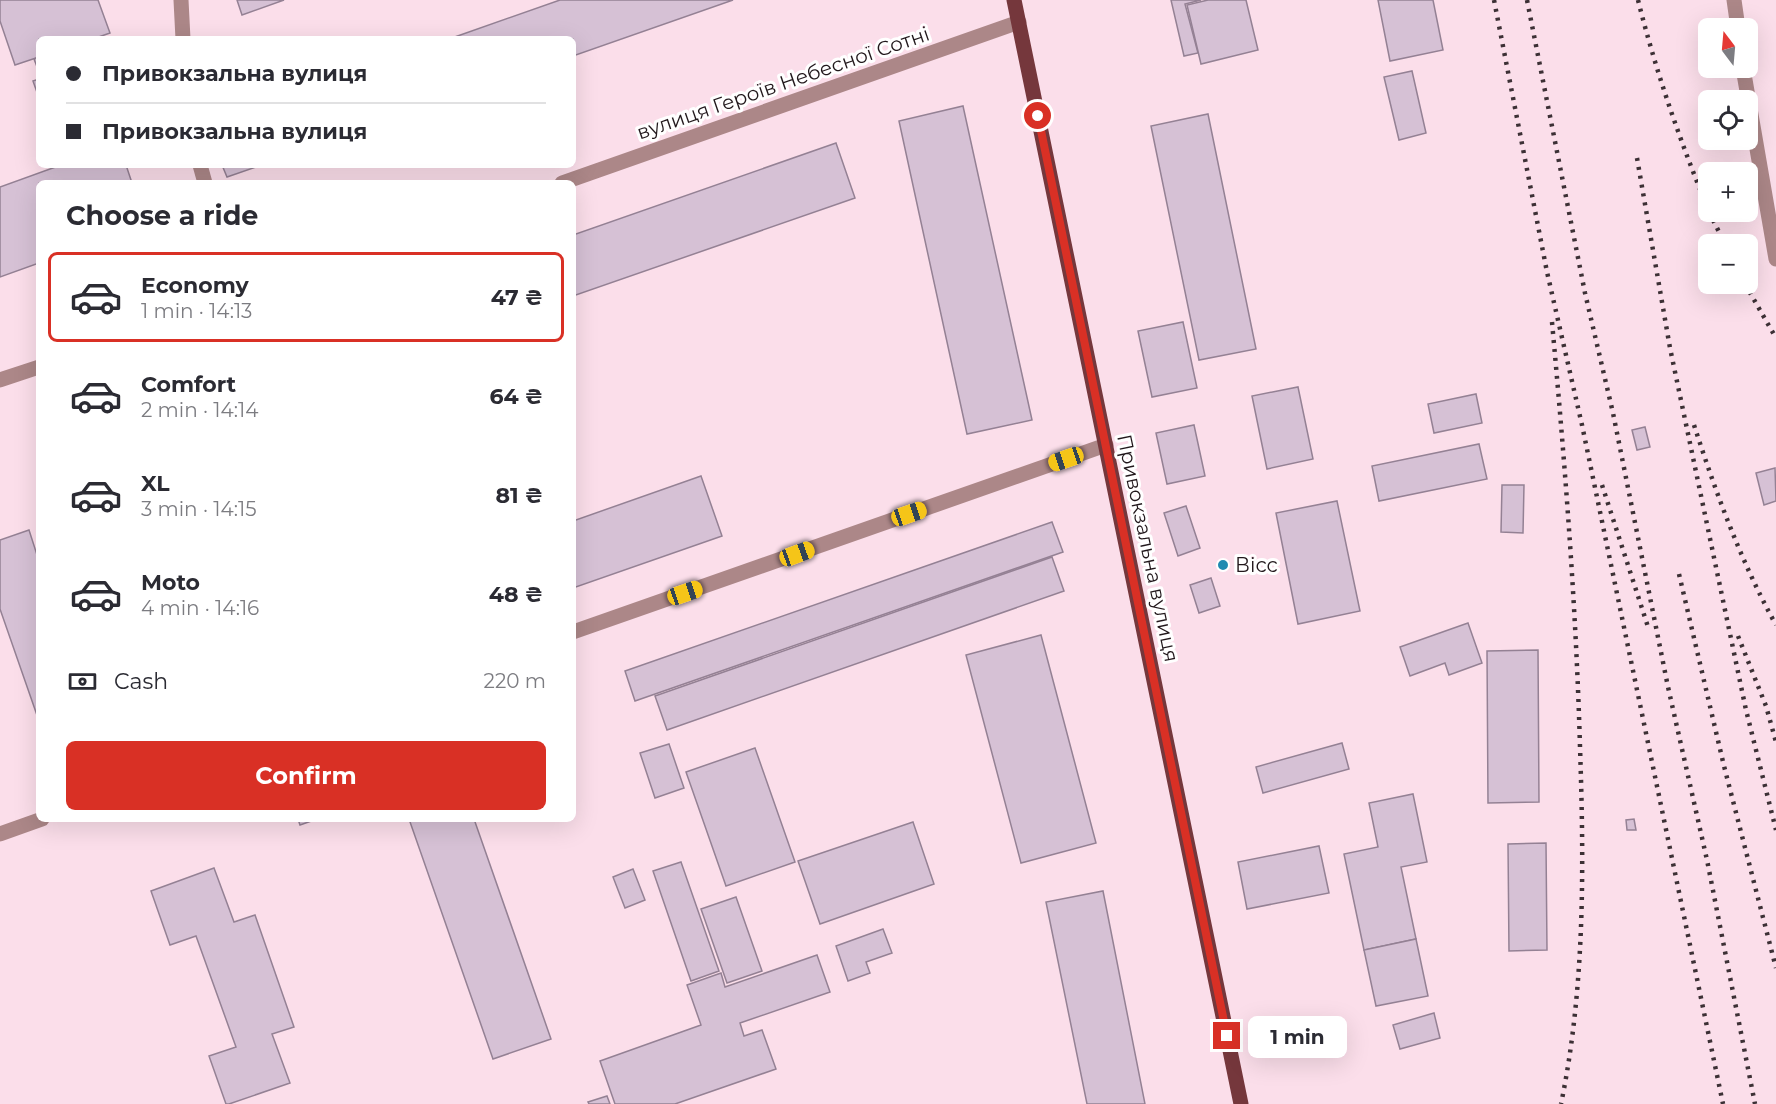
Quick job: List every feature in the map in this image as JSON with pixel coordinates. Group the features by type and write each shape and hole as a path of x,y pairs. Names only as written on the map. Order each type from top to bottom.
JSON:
{"main road":[{"name":"Привокзальна вулиця","path":"1014,0 1241,1104"}],"street":[{"path":"181,0 183,36"},
{"path":"1734,0 1737,18"},
{"name":"вулиця Героїв Небесної Сотні","path":"571,180 1019,22"},
{"path":"1745,78 1776,259"},
{"path":"0,380 36,367"},
{"path":"576,631 1106,445"},
{"path":"0,834 36,821"}],"building":[{"path":"0,0 98,0 110,33 102,36 36,36 36,58 15,65 0,21"},
{"path":"237,0 284,0 242,15"},
{"path":"560,0 733,0 576,55 576,36 458,36"},
{"path":"1171,0 1201,0 1185,4 1198,53 1184,56"},
{"path":"1208,0 1246,0 1258,50 1201,64 1187,5"},
{"path":"1378,0 1433,0 1443,50 1390,61"},
{"path":"1412,71 1426,133 1399,140 1384,77"},
{"path":"963,106 1032,420 967,434 899,121"},
{"path":"1208,114 1256,349 1199,360 1151,126"},
{"path":"836,143 855,198 576,295 576,234"},
{"path":"53,168 127,168 131,180 36,180 36,264 0,277 0,187"},
{"path":"223,168 253,168 227,177"},
{"path":"1183,322 1197,388 1152,397 1138,331"},
{"path":"1298,387 1313,459 1267,469 1252,396"},
{"path":"1476,394 1482,423 1434,433 1428,404"},
{"path":"1194,425 1205,476 1167,484 1156,433"},
{"path":"1645,427 1650,447 1637,450 1632,430"},
{"path":"1479,444 1487,479 1379,501 1372,466"},
{"path":"1775,468 1776,501 1764,505 1756,473"},
{"path":"701,476 722,536 576,587 576,520"},
{"path":"1502,485 1524,485 1523,533 1501,532"},
{"path":"1337,501 1360,611 1298,624 1276,513"},
{"path":"1186,506 1200,548 1178,556 1164,513"},
{"path":"1052,522 1063,552 635,701 625,671"},
{"path":"29,530 36,552 36,712 0,609 0,540"},
{"path":"1052,557 1064,591 667,730 655,696"},
{"path":"1211,578 1220,606 1199,613 1190,585"},
{"path":"1468,623 1482,663 1449,675 1445,663 1410,676 1400,647"},
{"path":"1041,635 1096,843 1021,863 966,655"},
{"path":"1538,650 1539,802 1488,803 1487,651"},
{"path":"1342,743 1349,769 1263,793 1256,767"},
{"path":"669,744 684,788 655,798 640,753"},
{"path":"755,748 795,862 726,886 686,772"},
{"path":"1413,794 1427,862 1401,867 1416,939 1364,950 1344,854 1378,847 1369,803"},
{"path":"1634,819 1636,830 1627,830 1626,820"},
{"path":"410,822 475,822 551,1039 493,1059"},
{"path":"913,822 934,884 820,924 798,861"},
{"path":"1546,843 1547,950 1509,951 1508,844"},
{"path":"1319,846 1329,893 1247,909 1238,862"},
{"path":"681,862 719,971 691,981 653,871"},
{"path":"214,868 234,922 255,915 294,1027 272,1034 290,1083 229,1104 226,1104 209,1056 236,1047 196,936 170,945 151,891"},
{"path":"633,869 645,900 625,908 613,877"},
{"path":"1103,891 1145,1104 1087,1104 1046,902"},
{"path":"736,897 762,971 727,983 701,909"},
{"path":"883,929 892,953 866,962 870,973 848,981 836,946"},
{"path":"1416,939 1428,996 1376,1006 1364,950"},
{"path":"817,955 830,992 740,1023 744,1036 762,1030 776,1069 675,1104 615,1104 600,1061 701,1025 687,985 721,973 725,987"},
{"path":"1434,1013 1440,1038 1400,1049 1393,1025"},
{"path":"607,1096 610,1104 589,1104 588,1102"}],"railway":[{"path":"1494,0 1547,272 1582,425 1723,1104"},
{"path":"1527,0 1585,293 1613,413 1668,687 1707,860 1755,1104"},
{"path":"1638,0 1669,106 1698,184"},
{"path":"1637,158 1670,348 1746,710 1776,830"},
{"path":"1714,222 1720,234"},
{"path":"1751,294 1776,338"},
{"path":"1552,322 1573,588 1582,837 1579,971 1575,1016 1561,1104"},
{"path":"1694,425 1730,527 1776,625"},
{"path":"1602,485 1649,630"},
{"path":"1679,574 1724,766 1776,968"},
{"path":"1738,636 1766,706 1776,742"}],"place":[{"name":"Вісс","path":"1223,565"}],"route":[{"path":"1038,116 1227,1036"}]}
